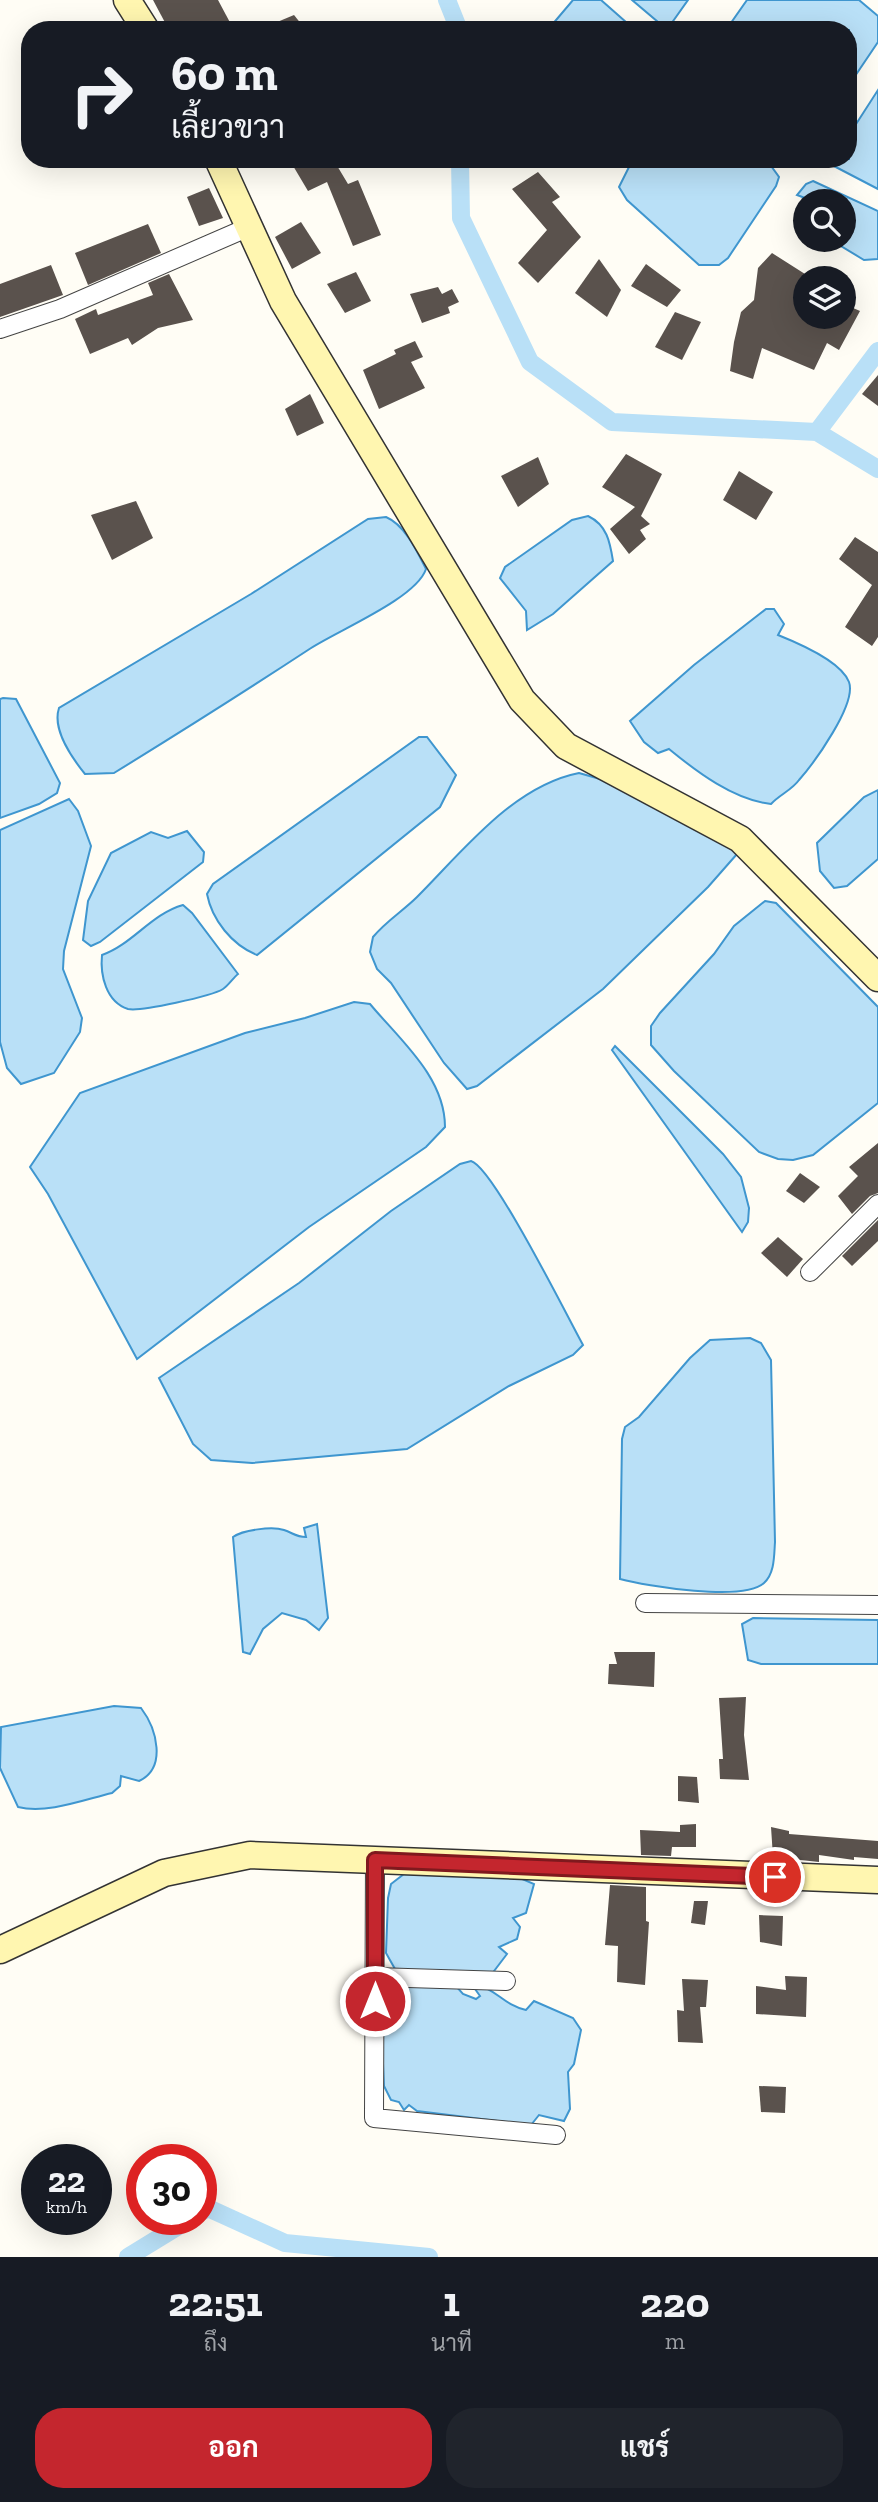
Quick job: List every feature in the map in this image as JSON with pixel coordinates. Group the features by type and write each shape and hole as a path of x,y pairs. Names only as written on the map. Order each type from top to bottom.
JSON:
{"street":[{"path":"127,0 140,21"},
{"path":"222,168 283,301 522,699 566,746 740,839 878,978"},
{"path":"0,329 60,309 249,228"},
{"path":"810,1272 878,1204"},
{"path":"645,1603 878,1605"},
{"path":"0,1950 164,1873 250,1855 878,1880"},
{"path":"375,1860 374,2118 556,2135"},
{"path":"375,1977 506,1981"}],"water":[{"path":"573,0 601,0 625,21 555,21"},
{"path":"632,0 688,0 673,21 657,21"},
{"path":"747,0 859,0 878,16 878,42 857,73 857,21 732,21"},
{"path":"878,90 878,189 838,168 857,168 857,123"},
{"path":"628,168 772,168 779,177 776,186 728,258 719,265 699,265 627,200 619,187"},
{"path":"813,181 830,189 802,189"},
{"path":"856,201 878,211 878,259 864,260 851,252 856,252"},
{"path":"588,516 603,529 609,541 613,561 553,614 527,630 526,611 500,578 505,567 572,520"},
{"path":"386,517 405,532 426,569 407,592 374,614 308,650 114,773 85,774 69,752 61,734 58,725 59,708 251,594 368,519"},
{"path":"766,609 774,609 784,624 778,635 818,654 837,667 849,682 850,692 841,718 814,761 796,784 771,804 730,791 669,749 658,753 644,742 630,721 694,665"},
{"path":"0,699 16,699 60,783 57,793 39,804 0,818"},
{"path":"419,737 427,737 456,775 440,807 257,955 239,945 213,913 207,894 213,884"},
{"path":"579,773 600,779 724,842 737,854 708,887 603,989 477,1086 467,1089 444,1063 391,983 377,969 370,952 373,937 417,897 471,841 511,806 532,791"},
{"path":"878,790 878,859 847,886 834,888 820,871 817,843 864,797"},
{"path":"69,799 78,811 91,846 64,951 63,969 82,1018 80,1032 54,1073 21,1084 7,1068 0,1042 0,830"},
{"path":"187,831 204,852 203,862 100,942 91,946 83,940 88,901 111,853 151,832 168,838"},
{"path":"765,901 776,903 878,1007 878,1103 813,1155 793,1160 778,1159 759,1152 674,1071 651,1045 651,1026 660,1013 714,954 734,926"},
{"path":"183,905 238,974 223,989 176,1003 135,1009 120,1005 106,987 102,955 123,944 161,915"},
{"path":"354,1002 370,1004 419,1060 438,1092 445,1127 426,1147 309,1227 137,1359 48,1194 30,1167 80,1093 245,1033"},
{"path":"615,1046 723,1154 741,1177 749,1208 748,1222 742,1232 612,1050"},
{"path":"471,1161 496,1188 512,1214 583,1345 573,1355 509,1386 407,1449 252,1463 211,1460 193,1444 159,1378 299,1283 391,1211 460,1164"},
{"path":"750,1338 761,1343 771,1360 775,1542 773,1564 768,1579 753,1589 717,1592 620,1579 622,1439 625,1427 639,1417 690,1358 710,1340"},
{"path":"317,1524 328,1618 319,1630 306,1620 282,1613 263,1629 250,1654 243,1652 233,1537 272,1528 306,1537 304,1528"},
{"path":"753,1618 878,1620 878,1664 761,1664 748,1660 742,1624"},
{"path":"114,1706 141,1708 147,1717 155,1737 156,1748 156,1758 148,1775 139,1781 121,1776 120,1786 112,1793 77,1802 41,1809 18,1807 0,1768 1,1727"},
{"path":"404,1874 520,1878 534,1884 526,1913 513,1918 520,1927 517,1939 499,1947 507,1954 491,1975 395,1969 386,1953 388,1898 391,1884"},
{"path":"403,1985 455,1985 463,1994 476,1999 480,1996 475,1989 477,1985 518,2008 526,2010 534,2001 573,2018 581,2030 574,2064 568,2072 570,2109 564,2121 539,2115 531,2125 417,2111 409,2105 404,2110 399,2102 391,2100 384,2086 380,1996 386,1989"}],"building":[{"path":"153,0 218,0 229,21 164,21"},
{"path":"294,15 299,21 280,21"},
{"path":"294,168 338,168 348,184 358,180 381,235 353,246 327,182 308,191"},
{"path":"538,172 560,197 552,202 581,237 538,283 518,263 547,230 512,189"},
{"path":"209,188 223,218 199,226 187,197"},
{"path":"301,222 321,253 292,269 275,237"},
{"path":"148,224 161,253 88,285 75,253"},
{"path":"772,253 793,266 793,329 850,329 839,350 827,343 814,370 762,348 753,379 730,371 741,312 754,300 758,268"},
{"path":"599,259 621,290 607,317 575,293"},
{"path":"646,264 681,290 667,307 631,286"},
{"path":"51,265 63,295 0,317 0,284"},
{"path":"356,272 371,301 345,313 327,284"},
{"path":"169,274 193,320 158,328 132,345 128,338 90,354 75,319 96,309 98,315 153,295 148,283"},
{"path":"438,287 442,294 452,289 459,302 448,307 450,313 422,323 410,294"},
{"path":"675,312 701,322 682,360 655,347"},
{"path":"415,341 423,357 411,362 425,388 379,409 363,370 396,354 394,350"},
{"path":"878,375 878,406 862,394"},
{"path":"310,394 324,423 297,436 285,409"},
{"path":"626,454 662,474 641,516 650,524 640,530 646,539 629,554 610,529 635,507 602,487"},
{"path":"538,457 549,484 518,507 501,476"},
{"path":"739,471 773,492 756,520 723,500"},
{"path":"136,501 153,538 112,560 91,515"},
{"path":"855,537 878,552 878,637 872,646 845,627 872,585 839,559"},
{"path":"878,1143 878,1193 870,1196 852,1214 838,1196 858,1176 849,1167"},
{"path":"800,1173 820,1187 804,1203 786,1191"},
{"path":"878,1220 878,1241 852,1266 842,1256"},
{"path":"778,1237 803,1259 787,1277 761,1253"},
{"path":"614,1652 655,1652 654,1687 608,1684 609,1664 617,1664"},
{"path":"746,1697 744,1735 749,1780 720,1779 719,1759 723,1759 719,1698"},
{"path":"678,1776 697,1777 699,1803 678,1801"},
{"path":"696,1824 696,1847 672,1847 671,1856 641,1855 640,1830 680,1832 680,1825"},
{"path":"771,1827 789,1831 789,1834 878,1841 878,1859 854,1857 854,1860 819,1855 819,1862 773,1857"},
{"path":"610,1885 646,1887 646,1921 649,1922 645,1985 617,1982 618,1946 605,1945"},
{"path":"694,1901 708,1901 705,1925 691,1923"},
{"path":"759,1915 783,1916 782,1946 760,1942"},
{"path":"785,1976 807,1977 806,2017 756,2014 756,1986 786,1990"},
{"path":"682,1979 708,1980 706,2007 700,2007 703,2043 678,2042 677,2010 684,2011"},
{"path":"759,2086 786,2087 785,2113 761,2112"}],"waterway":[{"path":"447,0 455,21"},
{"path":"460,168 461,218 530,362 612,422 817,432 878,469"},
{"path":"817,432 878,351"},
{"path":"217,2212 285,2243 429,2257"},
{"path":"128,2257 164,2235"}],"route":[{"path":"375,2001 375,1860 775,1877"}]}
